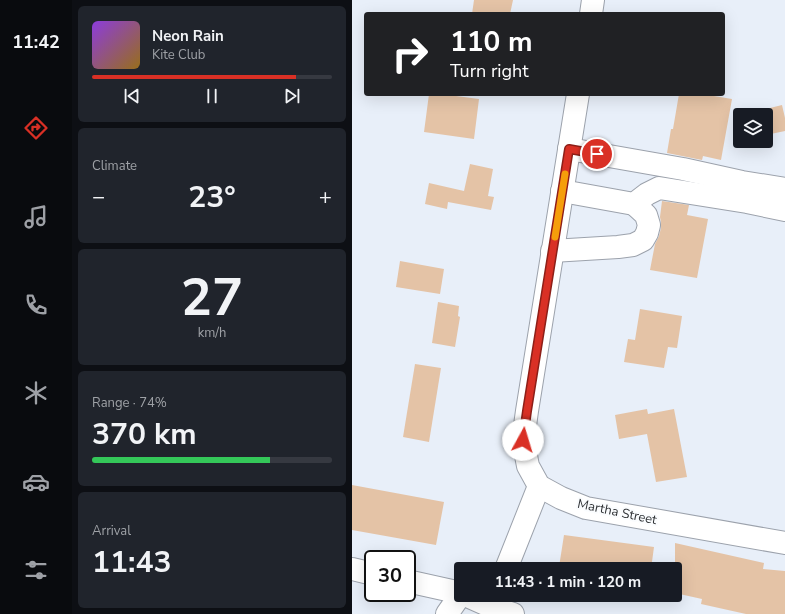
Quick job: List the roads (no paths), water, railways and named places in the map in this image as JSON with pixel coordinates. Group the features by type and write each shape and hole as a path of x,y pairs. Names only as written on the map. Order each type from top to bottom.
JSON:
{"street":[{"path":"591,12 593,0"},
{"path":"509,562 539,486 528,466 523,440 578,96"},
{"path":"569,149 785,189"},
{"path":"634,204 647,194 659,188 785,210"},
{"path":"552,251 633,245 642,240 647,233 649,225 646,215 634,204 562,191"},
{"name":"Martha Street","path":"539,486 561,498 586,508 785,543"},
{"path":"352,569 364,572"},
{"path":"416,583 454,592"},
{"path":"447,614 455,602"},
{"path":"492,605 513,614"}]}
